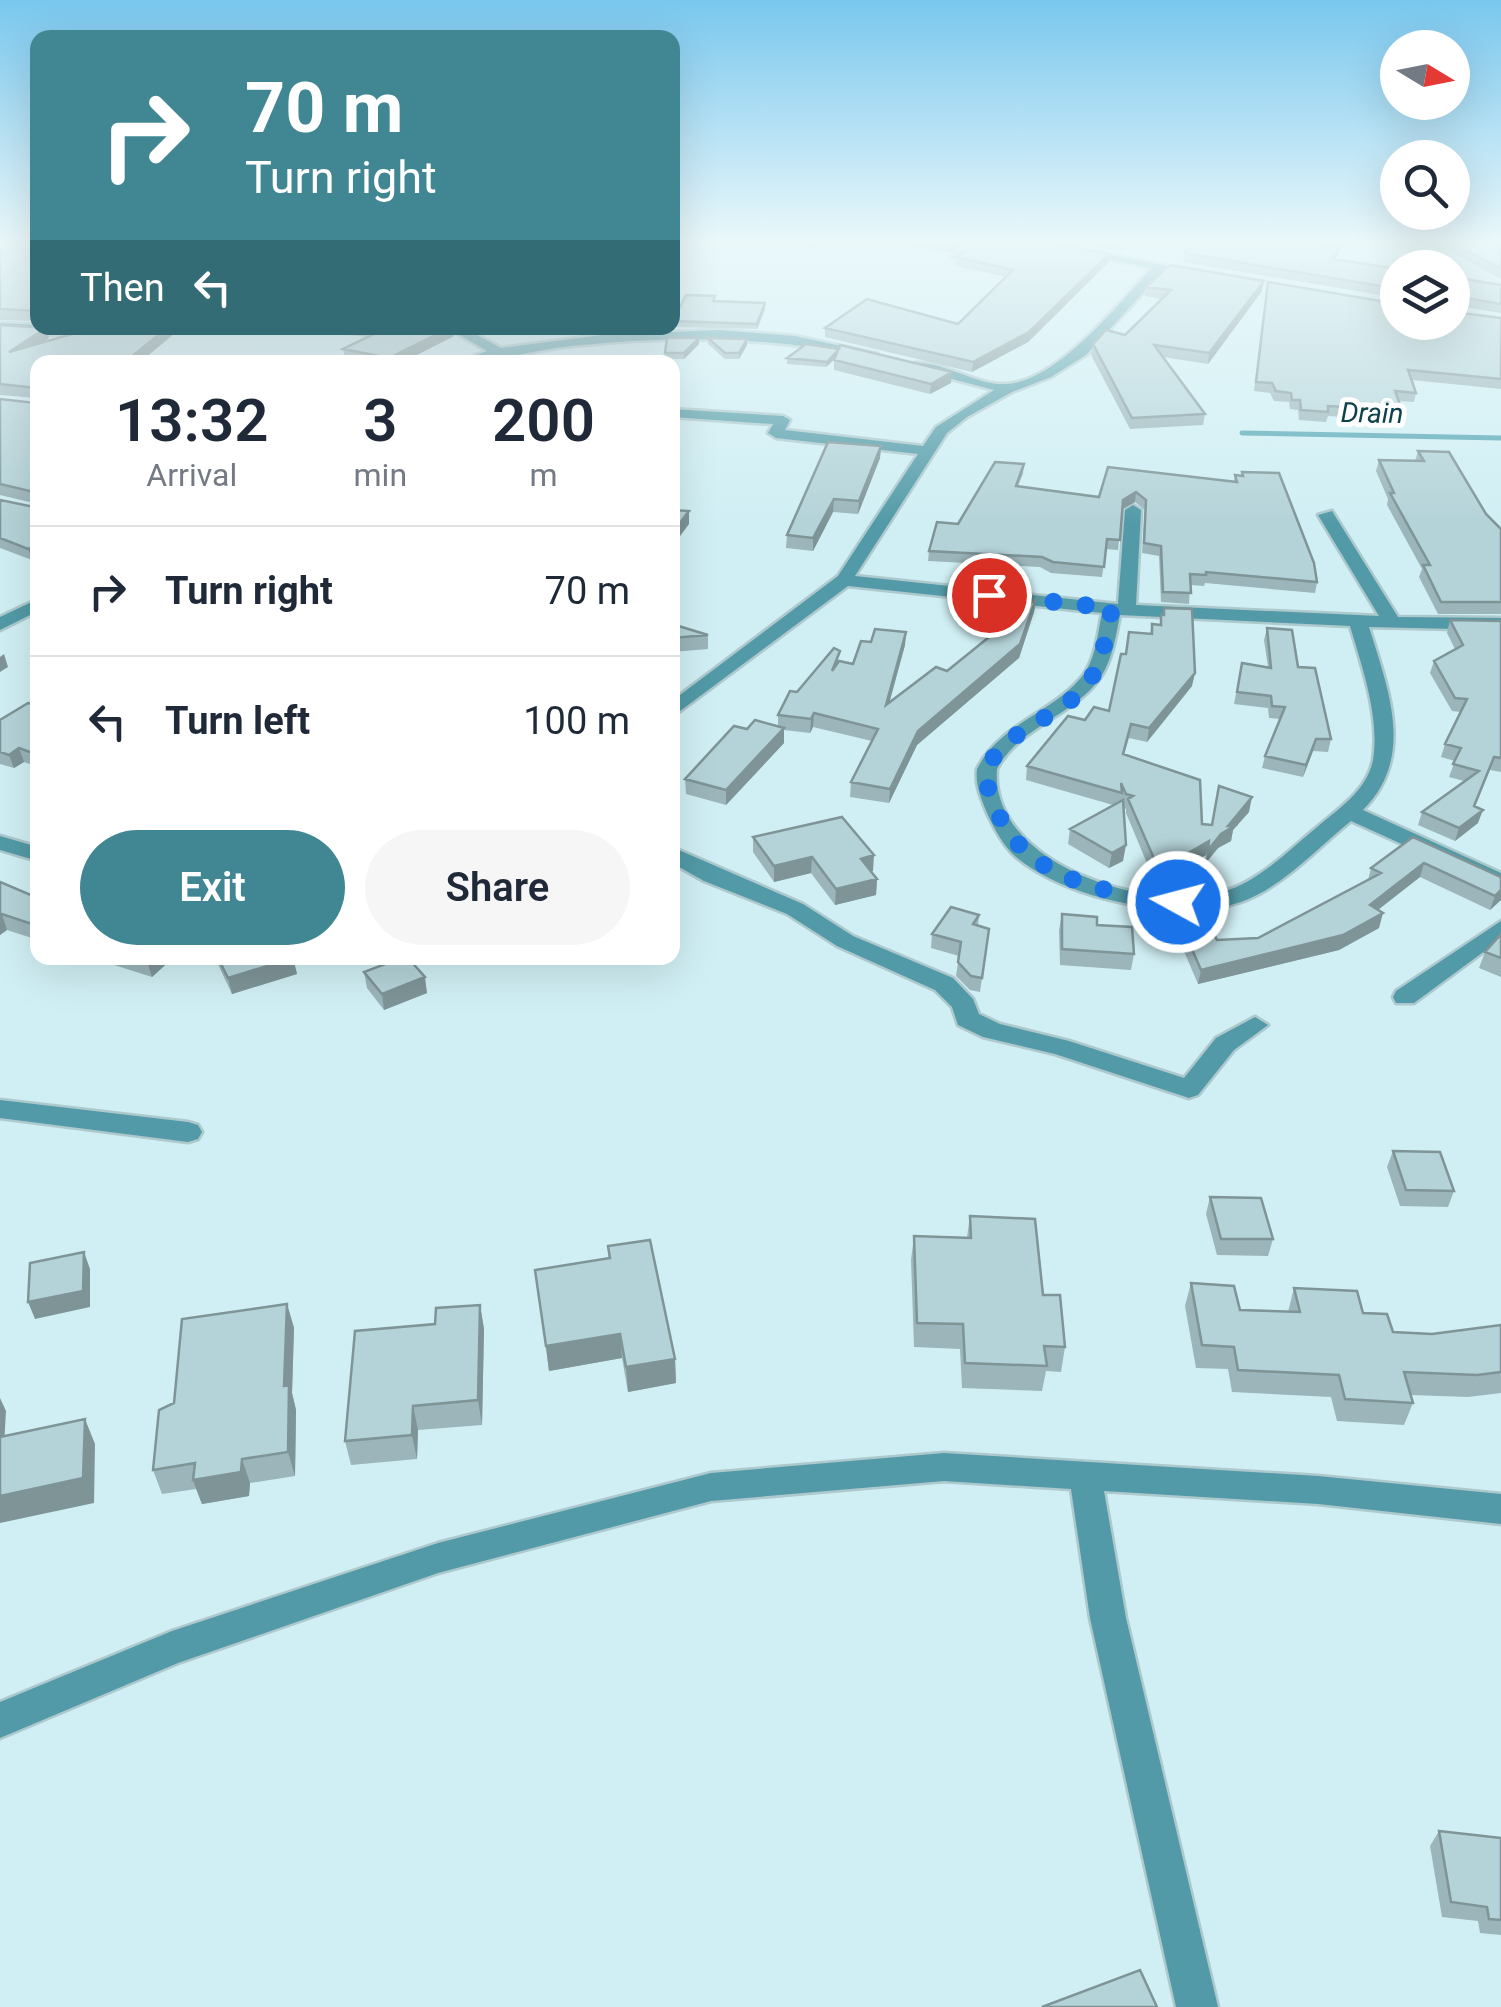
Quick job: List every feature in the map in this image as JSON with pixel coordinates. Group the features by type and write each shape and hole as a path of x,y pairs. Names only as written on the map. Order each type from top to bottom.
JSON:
{"street":[{"path":"472,337 501,352"},
{"path":"490,355 585,340 648,337"},
{"path":"743,337 815,341 893,360"},
{"path":"680,705 844,580 941,430 1007,389 1046,374 1081,352 1095,337"},
{"path":"912,364 1007,389"},
{"path":"680,413 783,420 776,434 928,451"},
{"path":"1133,510 1120,609 1092,677 1061,707 1000,750 987,768 994,803 1022,851 1057,872 1104,892 1178,902 1231,898 1296,854 1348,811 1369,792 1383,762 1373,673 1358,621"},
{"path":"1326,516 1392,622"},
{"path":"844,580 1120,609 1501,624"},
{"path":"0,624 30,608"},
{"path":"1348,811 1501,882"},
{"path":"1,845 30,852"},
{"path":"680,858 712,876 795,909 844,941 944,984 964,1005 968,1020 1189,1090 1225,1044 1255,1025"},
{"path":"1405,998 1501,928"},
{"path":"0,1109 188,1132"},
{"path":"0,1720 172,1648 438,1558 711,1488 944,1467 1318,1490 1501,1509"},
{"path":"1085,1476 1108,1618 1197,2007"}],"building":[{"path":"0,337 33,337 9,352 63,337 156,337 134,355 30,355 30,387 0,384"},
{"path":"368,337 432,337 395,355 343,349"},
{"path":"863,337 1020,337 973,362"},
{"path":"1100,337 1221,337 1209,353 1154,345 1205,414 1132,418 1093,344"},
{"path":"1261,337 1470,340 1470,337 1501,337 1501,379 1408,370 1416,393 1395,391 1402,410 1328,406 1328,412 1301,410 1300,400 1292,400 1291,393 1276,391 1272,383 1256,382"},
{"path":"667,338 699,338 684,353 665,353"},
{"path":"708,338 747,339 739,353 725,353"},
{"path":"806,344 839,349 827,362 787,358"},
{"path":"840,345 952,372 931,384 834,360"},
{"path":"0,399 30,402 30,491 0,484"},
{"path":"828,442 881,446 859,501 834,499 813,538 787,535"},
{"path":"1418,451 1449,452 1486,514 1501,529 1501,602 1441,602 1423,565 1430,565 1390,493 1394,493 1379,460 1424,461"},
{"path":"995,462 1024,464 1016,486 1099,497 1108,467 1237,482 1235,475 1243,476 1242,472 1279,473 1314,563 1317,582 1206,572 1190,574 1191,593 1163,592 1161,546 1144,543 1146,500 1136,492 1123,500 1120,540 1107,539 1104,567 1053,562 1042,557 929,551 937,522 958,524"},
{"path":"0,500 30,506 30,548 0,538"},
{"path":"1036,599 1020,644 918,731 890,789 851,782 878,729 814,713 811,719 778,715 790,691 797,692 834,648 840,651 832,671 839,661 853,664 861,641 871,642 875,629 906,632 886,705 936,667 947,671"},
{"path":"1164,608 1192,609 1195,673 1149,728 1131,724 1123,754 1200,780 1202,824 1212,825 1219,786 1252,797 1228,826 1234,826 1208,850 1209,841 1159,870 1128,799 1133,796 1126,794 1121,783 1122,793 1027,766 1068,716 1085,720 1094,707 1109,711 1129,632 1152,634 1152,624 1161,625"},
{"path":"1450,620 1501,621 1501,758 1494,757 1474,806 1483,810 1459,828 1422,812 1479,771 1453,764 1461,748 1445,744 1467,699 1455,698 1434,661 1463,645"},
{"path":"680,626 708,635 680,637"},
{"path":"1267,628 1292,630 1298,667 1315,668 1331,739 1316,739 1306,765 1265,756 1285,707 1272,706 1271,696 1237,692 1242,663 1271,668"},
{"path":"30,704 30,752 19,748 9,755 0,752 0,720"},
{"path":"755,720 784,728 726,790 685,779 734,726 747,729"},
{"path":"1123,800 1126,845 1112,853 1070,829"},
{"path":"842,817 874,855 861,859 877,879 836,889 812,857 774,866 753,837"},
{"path":"1413,837 1501,877 1501,890 1495,896 1424,863 1370,905 1383,913 1343,935 1201,970 1186,935 1214,934 1217,940 1258,938 1381,873 1371,868"},
{"path":"0,882 30,895 30,923 0,915"},
{"path":"951,907 979,915 973,924 989,929 982,978 971,976 958,962 961,942 932,934"},
{"path":"1062,914 1097,917 1097,925 1132,927 1134,954 1062,949"},
{"path":"1501,934 1501,958 1485,952"},
{"path":"222,965 270,965 228,978"},
{"path":"382,965 414,965 425,977 382,994 364,972"},
{"path":"1393,1151 1440,1152 1454,1191 1406,1190"},
{"path":"1210,1197 1261,1198 1273,1239 1221,1239"},
{"path":"970,1216 1035,1219 1043,1295 1060,1295 1065,1347 1044,1346 1047,1366 965,1363 963,1324 917,1323 914,1236 971,1238"},
{"path":"650,1240 675,1359 626,1367 620,1334 546,1346 535,1270 610,1258 608,1246"},
{"path":"84,1252 83,1291 28,1302 30,1263"},
{"path":"1191,1283 1234,1286 1240,1310 1300,1312 1294,1288 1357,1291 1363,1313 1387,1314 1393,1332 1432,1334 1501,1325 1501,1372 1404,1372 1413,1403 1345,1399 1339,1375 1238,1370 1234,1347 1202,1345"},
{"path":"287,1304 284,1386 289,1385 288,1452 242,1459 241,1472 193,1480 195,1463 153,1470 159,1410 174,1403 182,1319"},
{"path":"480,1305 478,1400 413,1406 412,1435 345,1441 355,1331 435,1324 436,1308"},
{"path":"85,1419 83,1478 0,1496 0,1437"},
{"path":"1439,1831 1501,1838 1501,1920 1489,1919 1487,1907 1451,1902"},
{"path":"1140,1970 1157,2007 1042,2007"}],"waterway":[{"name":"Drain","path":"1242,433 1501,438"}],"route":[{"path":"989,595 1112,608 1092,677 1061,707 1000,750 987,768 988,788 1000,817 1022,851 1057,872 1104,892 1178,902"}]}
